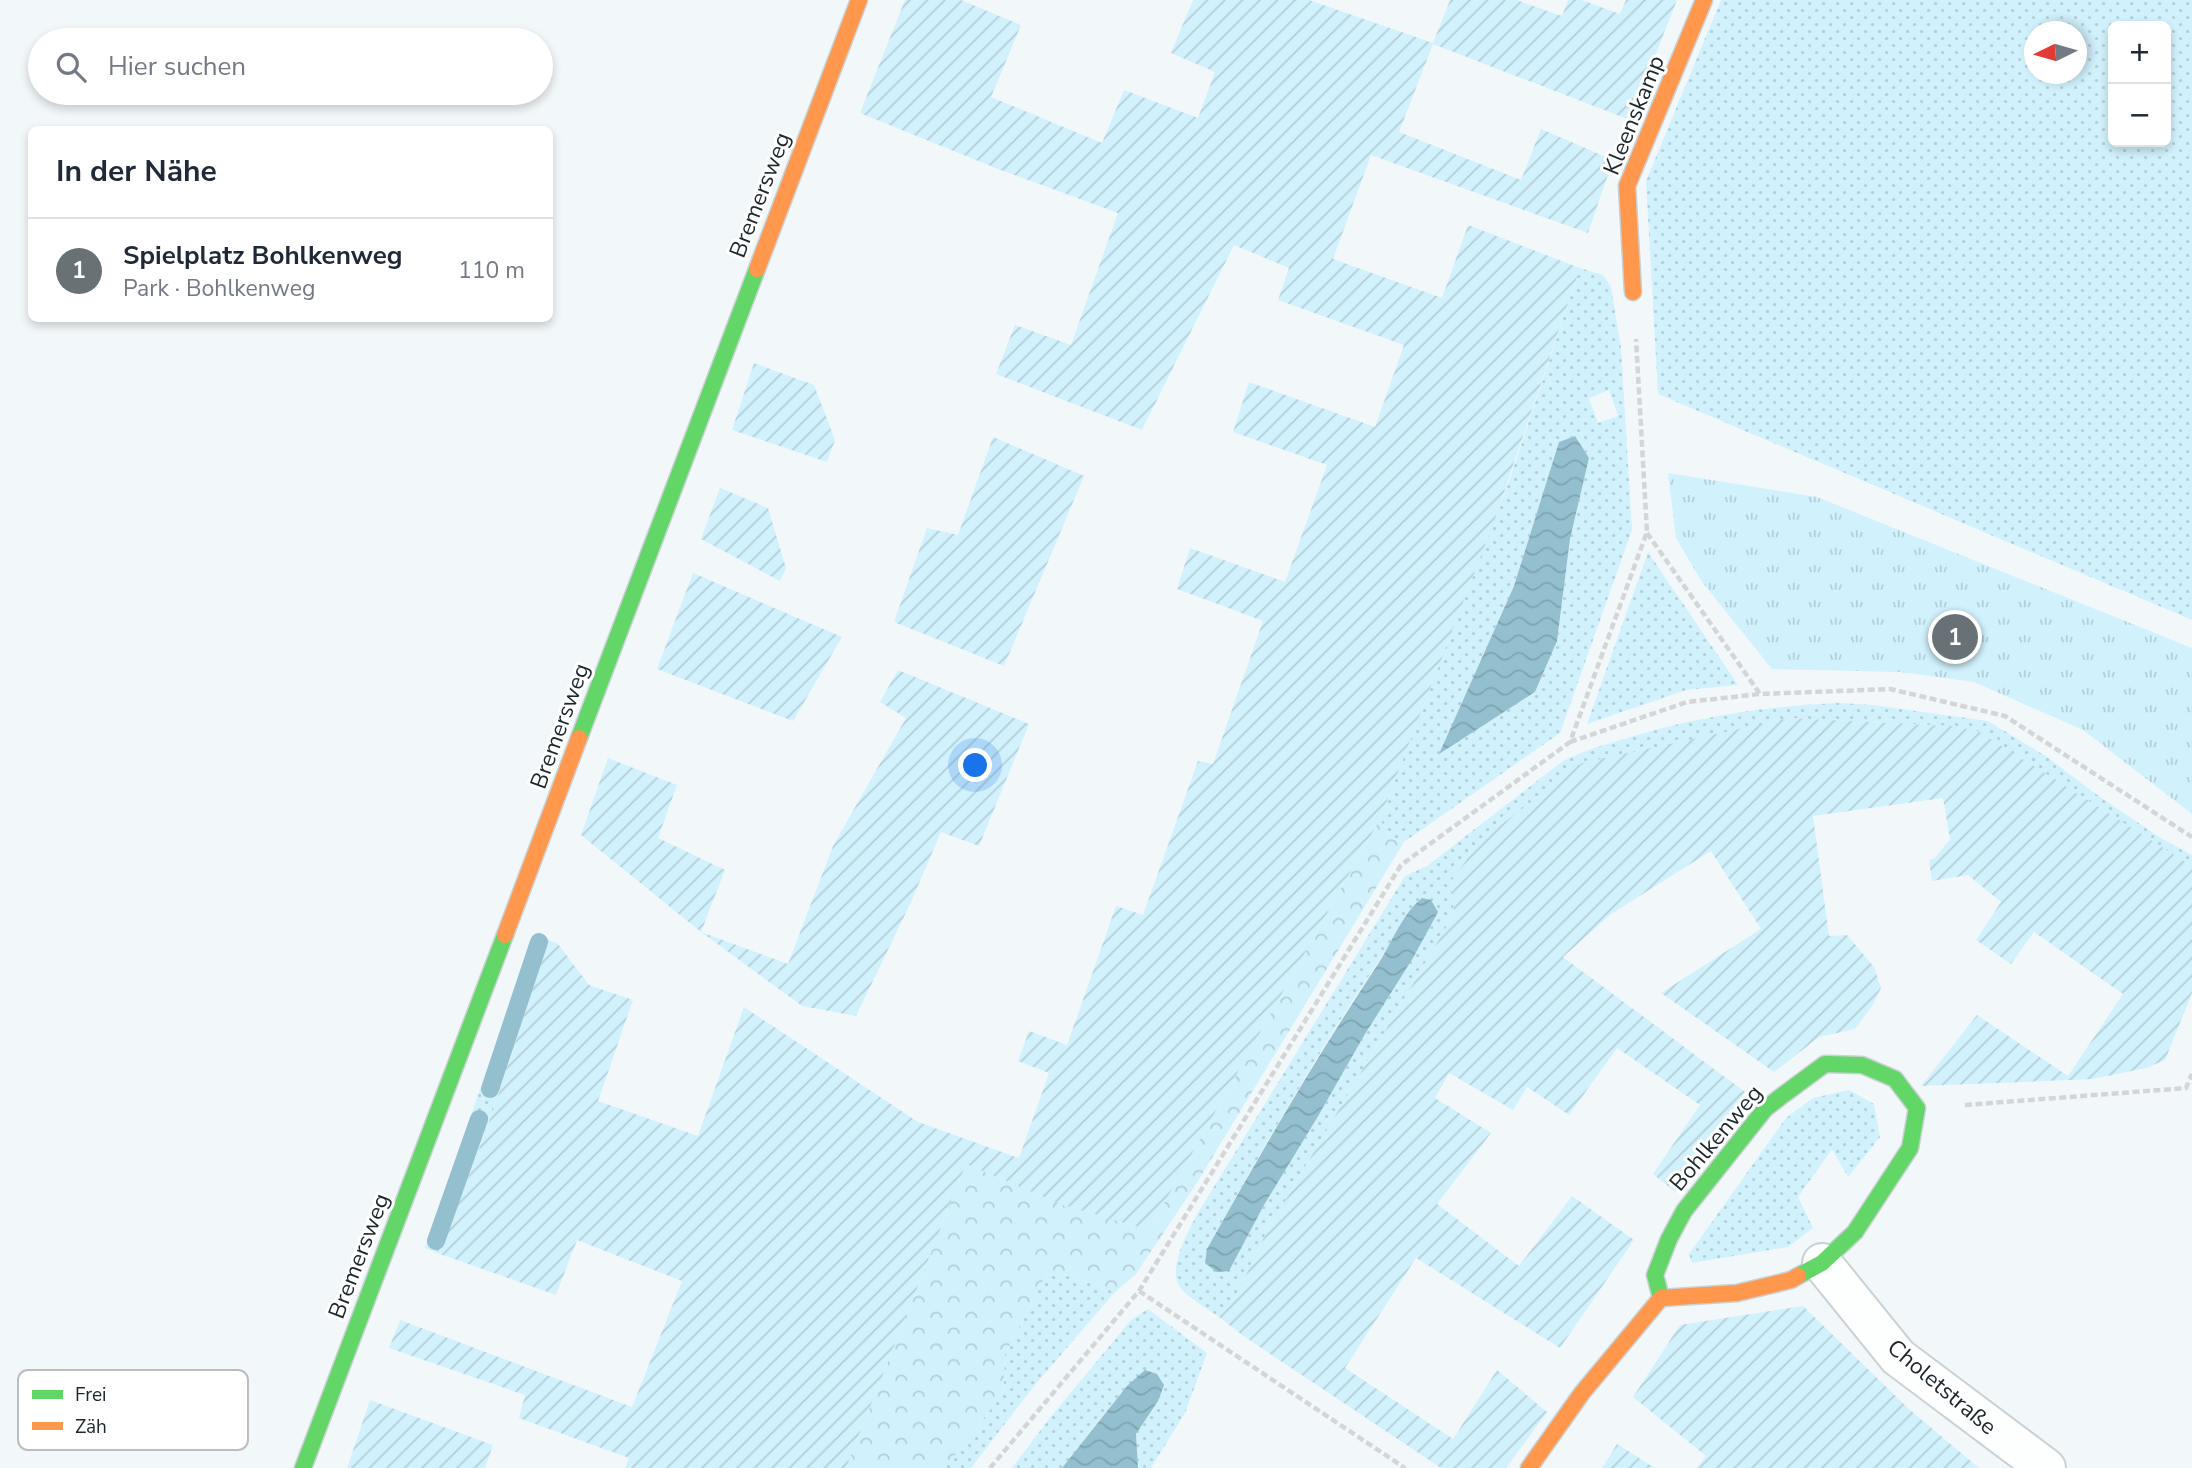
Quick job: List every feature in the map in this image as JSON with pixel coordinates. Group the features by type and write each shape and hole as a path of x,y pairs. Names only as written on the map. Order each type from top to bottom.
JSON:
{"street":[{"name":"Bremersweg","path":"303,1468 859,0"},
{"name":"Kleenskamp","path":"1633,292 1627,186 1704,0"},
{"name":"Bohlkenweg","path":"1661,1298 1655,1275 1669,1239 1684,1211 1765,1109 1783,1095 1825,1064 1862,1065 1895,1079 1917,1108"},
{"path":"1529,1468 1582,1392 1661,1298 1737,1293 1791,1280 1822,1263 1855,1231 1910,1148 1917,1108"},
{"name":"Choletstraße","path":"1822,1263 1898,1357 2046,1468"}],"path":[{"path":"1570,742 1647,532 1633,292"},
{"path":"1647,532 1760,694"},
{"path":"990,1468 1139,1291 1401,864 1570,742 1687,702 1760,694 1890,689 2005,716 2192,837"},
{"path":"1917,1108 2186,1088 2192,1074"},
{"path":"1139,1291 1405,1468"}],"green space":[{"path":"905,0 961,0 1021,25 991,97 1102,143 1124,90 1198,118 1215,72 1171,53 1193,0 1309,0 1433,43 1450,0 1516,0 1562,16 1568,0 1582,0 1620,14 1626,0 1677,0 1630,120 1433,44 1399,132 1521,180 1541,129 1613,160 1588,233 1371,155 1333,259 1442,298 1468,225 1580,268 1495,519 1380,819 1149,1230 1063,1205 966,1164 846,1468 625,1468 629,1458 519,1418 525,1395 389,1348 400,1320 632,1407 682,1281 577,1240 556,1295 440,1254 493,1111 549,940 558,944 589,985 633,1000 598,1101 698,1136 744,1007 918,1122 1019,1158 1049,1073 1018,1061 1029,1031 1067,1045 1116,906 1143,915 1198,761 1213,764 1263,621 1177,589 1190,548 1285,582 1327,465 1233,432 1249,382 1375,427 1404,345 1278,300 1289,268 1234,245 1142,430 996,374 1015,325 1071,345 1118,213 998,169 860,113"},
{"path":"1721,0 2192,0 2192,620 1658,394 1646,181"},
{"path":"1580,268 1603,275 1611,287 1621,348 1632,530 1560,733 1404,842 1391,839 1380,819 1508,484","holes":["1609,390 1618,416 1598,423 1589,398","1575,436 1589,458 1570,539 1557,641 1535,692 1440,753 1514,586 1559,442"]},
{"path":"754,363 814,385 835,440 827,462 732,430"},
{"path":"993,437 1084,476 1004,666 894,622 927,528 958,535"},
{"path":"1668,473 1817,497 2192,648 2192,814 2083,730 1974,682 1900,672 1772,669 1702,582 1676,538"},
{"path":"720,488 768,508 786,568 780,581 701,539"},
{"path":"1648,552 1738,685 1686,690 1587,724"},
{"path":"693,573 842,637 793,721 657,669"},
{"path":"898,670 1029,724 979,846 941,832 911,902 856,1016 802,1006 701,932 788,964 833,846 906,718 880,702"},
{"path":"1812,705 1873,705 1988,721 2047,757 2159,837 2192,855 2192,866 1978,732 1952,726 1790,718 1480,841 1452,880 1454,914 1266,1233 1235,1298 1219,1317 1182,1290 1177,1282 1177,1263 1196,1216 1405,876 1427,866 1563,761 1578,754 1650,731 1704,719 1757,710","holes":["1414,905 1365,1034 1264,1205 1229,1271 1207,1249 1305,1078"]},
{"path":"1790,718 1952,726 1978,731 2192,866 2192,993 2165,1060 2146,1068 2093,1079 1921,1086 1977,1015 2068,1076 2123,994 2034,932 2011,964 1976,940 2001,902 1968,875 1932,881 1929,860 1935,858 1950,839 1943,798 1813,816 1829,936 1847,935 1874,967 1881,988 1855,1029 1819,1037 1774,1072 1661,993 1761,929 1711,851 1611,914 1563,957 1745,1092 1675,1192 1653,1174 1700,1105 1617,1048 1569,1115 1527,1087 1513,1110 1449,1073 1435,1098 1491,1133 1437,1204 1519,1266 1572,1196 1634,1240 1560,1348 1416,1258 1345,1368 1453,1439 1497,1370 1547,1412 1506,1468 1441,1468 1219,1317 1235,1298 1266,1233 1454,914 1452,880 1480,841 1582,763"},
{"path":"608,758 677,785 658,838 725,870 701,932 581,835"},
{"path":"1380,819 1391,839 1404,842 1193,1189 1135,1275 1115,1292 1049,1269 1005,1354 1003,1393 945,1468 846,1468 966,1164 1063,1205 1149,1230"},
{"path":"534,934 549,940 493,1111 440,1254 425,1248"},
{"path":"1849,1090 1874,1104 1880,1137 1848,1177 1832,1149 1798,1197 1813,1228 1788,1247 1692,1263 1689,1254 1786,1118 1813,1098"},
{"path":"1049,1269 1115,1292 1034,1386 971,1468 945,1468 1003,1393 1005,1354"},
{"path":"1803,1306 1910,1410 1979,1468 1697,1468 1706,1456 1633,1397 1680,1325"},
{"path":"1148,1309 1207,1353 1185,1413 1151,1468 1138,1468 1136,1434 1158,1401 1127,1386 1062,1468 1012,1468 1131,1320"},
{"path":"370,1400 493,1445 485,1468 347,1468"},
{"path":"1617,1444 1655,1468 1602,1468"}],"water":[{"path":"1575,436 1589,458 1570,539 1557,641 1535,692 1439,754 1514,586 1559,442"},
{"path":"1422,898 1431,900 1438,912 1413,958 1264,1205 1229,1271 1217,1272 1205,1263 1207,1249 1311,1069 1403,920"},
{"path":"1145,1370 1157,1374 1164,1385 1158,1401 1136,1434 1138,1468 1062,1468 1127,1386"}],"waterway":[{"path":"490,1089 539,942"},
{"path":"436,1241 479,1119"}],"traffic: fast":[{"path":"579,738 757,269"},
{"path":"303,1468 505,935"},
{"path":"1661,1298 1655,1275 1669,1239 1684,1211 1765,1109 1825,1064 1862,1065 1895,1079 1917,1108 1910,1148 1855,1232 1822,1263 1798,1276"}],"traffic: slow":[{"path":"757,269 859,0"},
{"path":"1633,292 1627,186 1704,0"},
{"path":"505,935 579,738"},
{"path":"1529,1468 1582,1393 1661,1298 1737,1293 1798,1276"}],"place":[{"name":"Spielplatz Bohlkenweg","path":"1955,637"}]}
